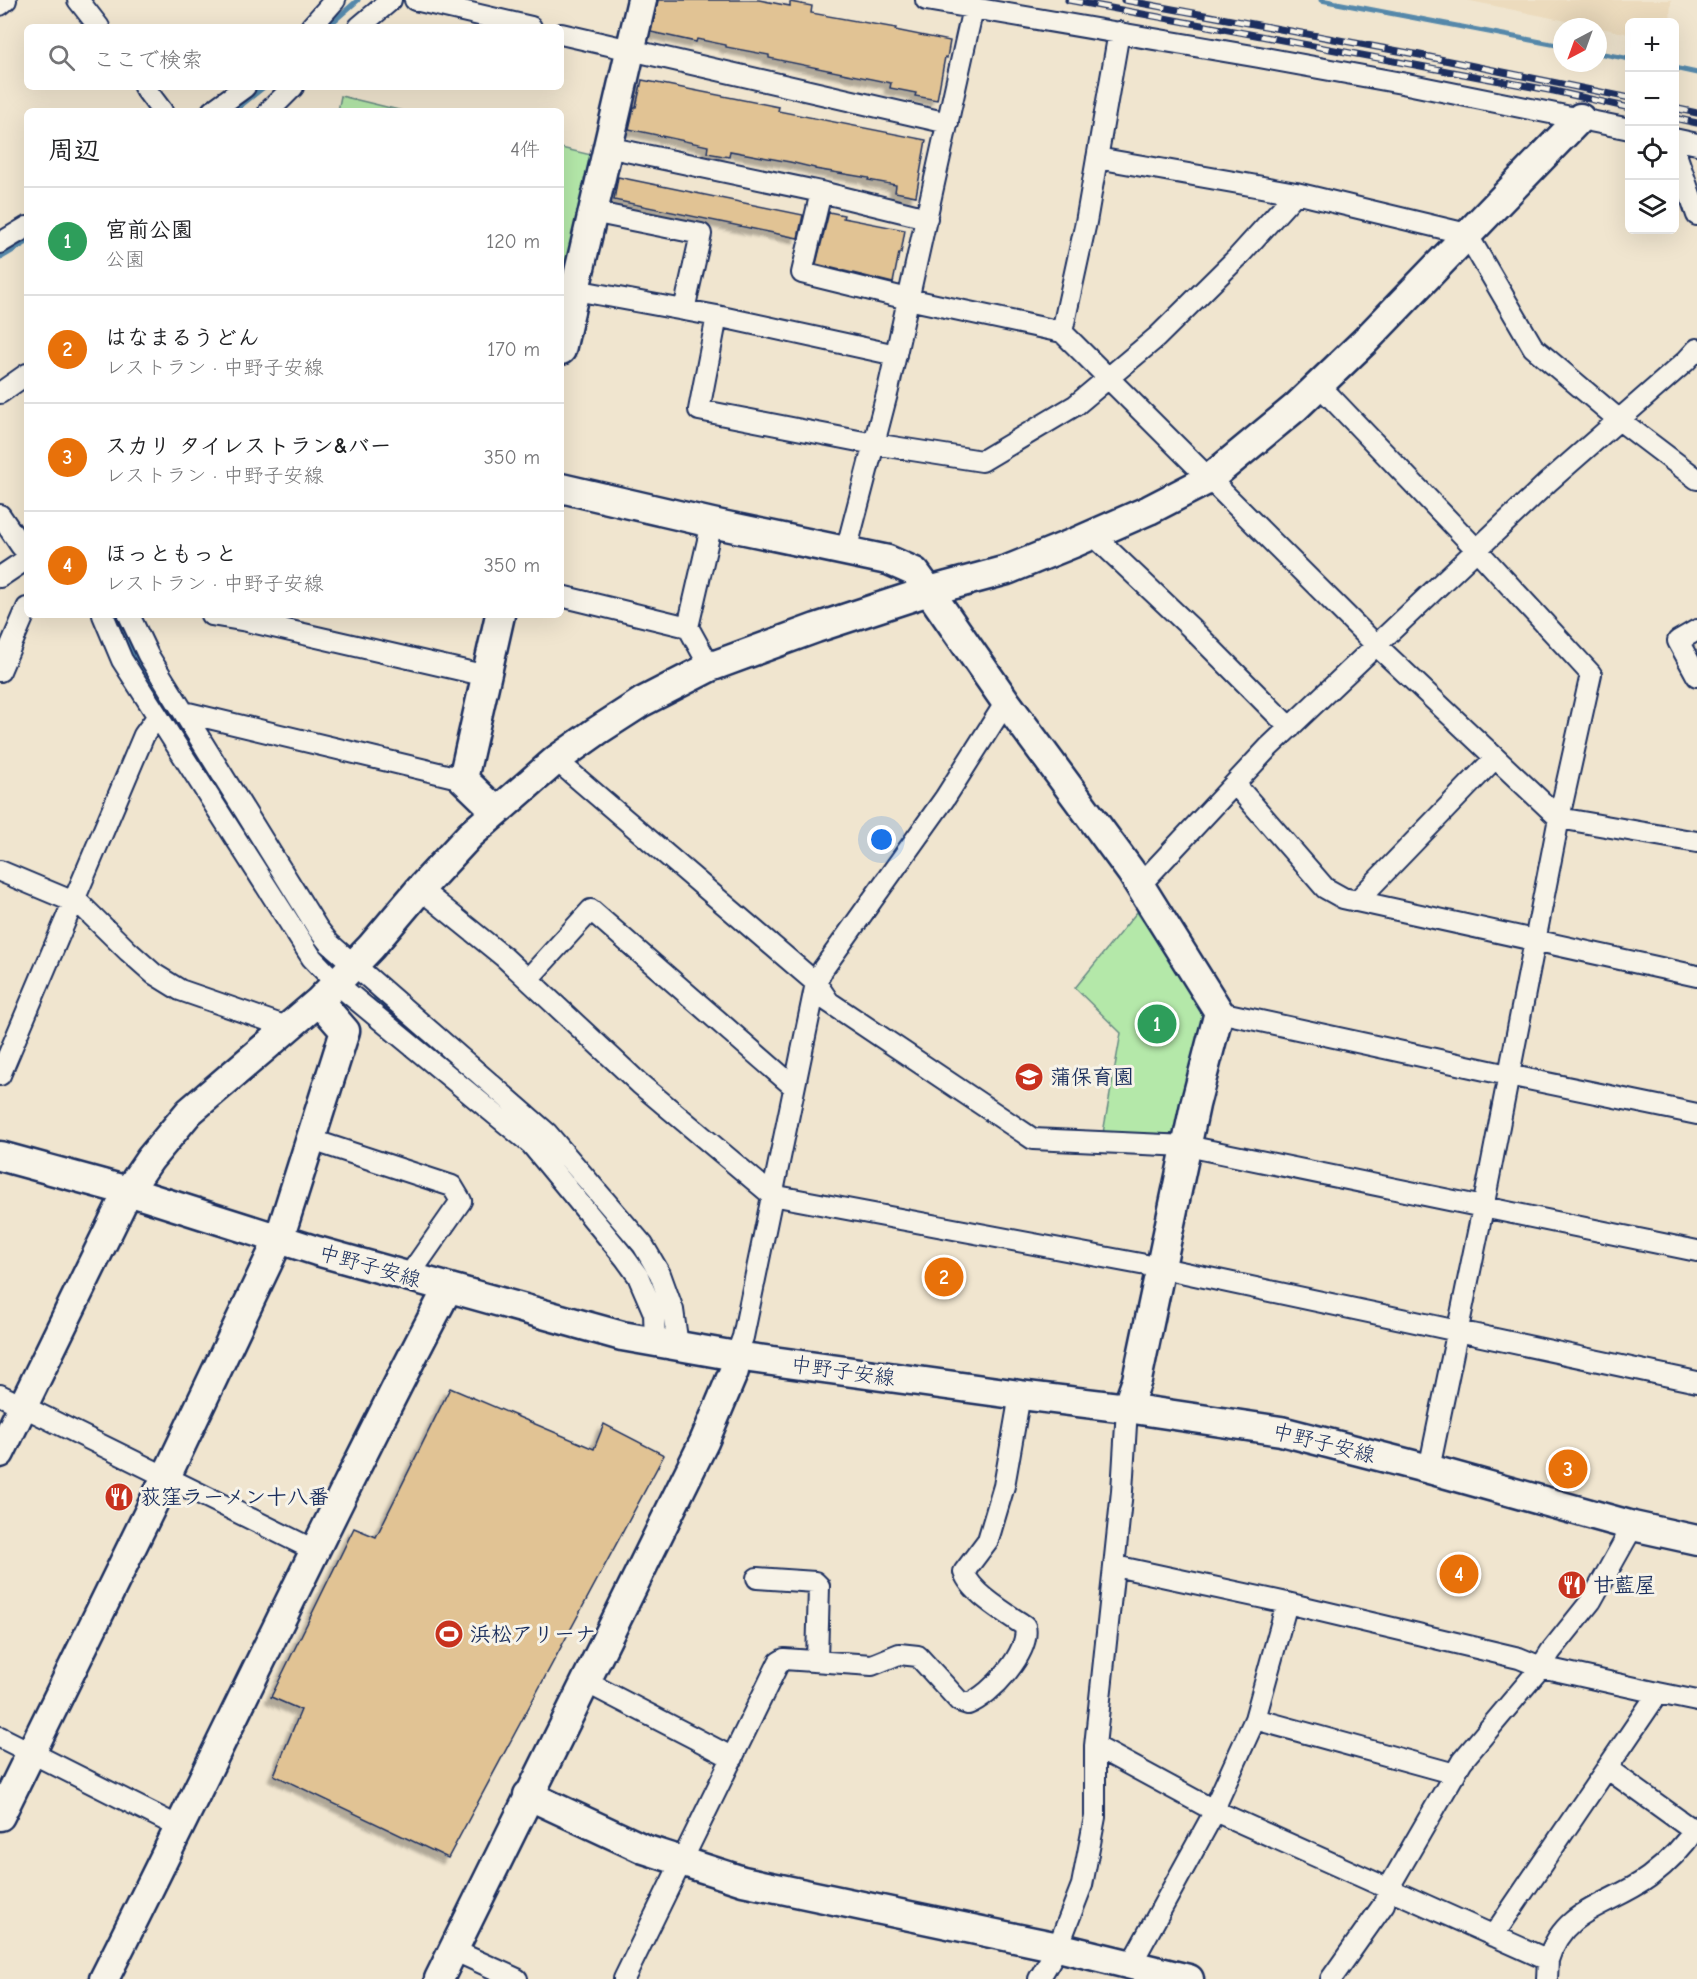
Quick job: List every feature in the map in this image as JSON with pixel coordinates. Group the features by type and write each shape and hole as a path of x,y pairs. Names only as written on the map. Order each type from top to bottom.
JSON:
{"street":[{"path":"0,5 6,0"},
{"path":"78,0 97,24"},
{"path":"314,24 335,0"},
{"path":"363,24 392,0"},
{"path":"415,0 518,24"},
{"path":"564,337 642,0"},
{"path":"926,0 1407,84 1625,128"},
{"path":"846,551 896,355 973,8"},
{"path":"1062,332 1086,222 1119,32"},
{"path":"564,35 948,123"},
{"path":"146,90 160,108"},
{"path":"216,108 241,90"},
{"path":"272,108 290,90"},
{"path":"0,1454 12,1401 128,1191 150,1159 189,1112 336,983 470,835 556,760 642,702 710,667 816,628 928,591 1007,570 1149,510 1209,479 1319,385 1428,277 1580,118"},
{"path":"1679,140 1697,144"},
{"path":"607,147 821,192 927,218"},
{"path":"1097,158 1296,194 1467,234 1533,347 1618,419 1697,479"},
{"path":"1679,162 1697,214"},
{"path":"821,192 802,273 908,299 1062,332 1377,646 1559,818 1697,842"},
{"path":"717,315 699,411 874,444 982,460 1076,405 1157,337 1237,258 1296,194"},
{"path":"592,212 701,234 684,310"},
{"path":"0,243 24,229"},
{"path":"575,290 717,315 896,355"},
{"path":"1140,885 1290,728 1548,482 1697,349"},
{"path":"0,393 24,376"},
{"path":"1319,385 1477,550 1591,674 1559,818 1483,1208 1429,1469"},
{"path":"564,489 712,524 888,560 915,572 1006,702 1140,885 1219,1012 1187,1146 1137,1380 1127,1408 1115,1566 1095,1746 1095,1817 1082,1885 1058,1947 1039,1979"},
{"path":"0,514 24,548"},
{"path":"710,667 688,627 712,524"},
{"path":"1093,535 1190,627 1290,728"},
{"path":"0,577 24,561"},
{"path":"564,597 688,627"},
{"path":"0,671 24,615"},
{"path":"104,618 122,660 312,958 336,983 531,1144 638,1276 666,1344"},
{"path":"0,1816 166,1477 279,1239 345,1031 329,943 318,929 148,655 130,618"},
{"path":"229,618 487,676"},
{"path":"464,779 500,618"},
{"path":"1697,630 1678,641 1697,676"},
{"path":"439,1979 705,1443 734,1371 816,982 945,798 1006,702"},
{"path":"184,712 464,779 496,811"},
{"path":"0,1075 144,735 157,717"},
{"path":"1357,901 1495,758"},
{"path":"556,760 816,982 829,1002 1033,1139 1187,1146 1697,1251"},
{"path":"1235,784 1325,888 1343,898 1697,976"},
{"path":"0,871 75,901 154,974 180,990 287,1027"},
{"path":"420,889 504,957 640,1084 772,1195 1162,1268 1697,1382"},
{"path":"528,979 591,910 794,1087"},
{"path":"1219,1012 1509,1076 1697,1114"},
{"path":"312,1140 452,1186 461,1201 408,1277"},
{"name":"中野子安線","path":"0,1156 128,1191 279,1239 576,1324 666,1344 736,1356 1281,1431 1429,1469 1633,1526 1697,1540"},
{"path":"104,1979 181,1828 314,1550 448,1288"},
{"path":"624,1979 779,1662 784,1659 872,1665 899,1654 918,1656 959,1701 968,1704 975,1702 1002,1679 1026,1640 1025,1626 1000,1610 967,1581 964,1572 988,1540 1004,1486 1020,1395"},
{"path":"12,1401 314,1550"},
{"path":"1331,1979 1384,1904 1388,1889 1455,1774 1482,1737 1541,1667 1591,1600 1633,1526"},
{"path":"1115,1566 1287,1603 1519,1658 1541,1667 1697,1701"},
{"path":"756,1578 815,1582 819,1586 817,1661"},
{"path":"1130,1966 1215,1811 1255,1719 1287,1603"},
{"path":"586,1682 733,1758"},
{"path":"1493,1936 1658,1693"},
{"path":"1255,1719 1455,1774"},
{"path":"0,1737 181,1828"},
{"path":"1095,1746 1215,1811 1493,1936 1547,1970 1556,1938 1574,1919 1648,1877 1672,1856 1696,1828 1608,1769"},
{"path":"528,1796 644,1849 743,1881 1058,1947 1189,1979"},
{"path":"453,1950 517,1979"}],"shaded area":[{"path":"1466,0 1671,0 1670,18 1625,18 1625,33 1607,29 1607,18 1553,18"}],"green space":[{"path":"341,96 391,108 339,108"},
{"path":"564,149 604,158 564,336"},
{"path":"1137,912 1206,1015 1179,1134 1103,1133 1121,1033 1075,988"}],"building":[{"path":"658,0 759,0 790,6 790,2 812,6 811,13 896,28 895,30 950,41 937,100 890,88 891,83 769,58 769,55 726,47 726,45 697,39 696,42 651,32"},
{"path":"642,80 779,107 778,111 926,140 916,196 895,192 896,185 868,180 869,178 730,151 729,157 707,153 708,146 629,129"},
{"path":"618,177 803,215 798,238 614,200"},
{"path":"829,212 844,215 843,218 905,230 893,283 816,264"},
{"path":"450,1388 594,1449 604,1424 664,1455 448,1858 274,1775 301,1710 271,1697 354,1528 376,1537"}],"waterway":[{"path":"330,24 358,0"},
{"path":"1321,0 1553,44"},
{"path":"1607,55 1625,58"},
{"path":"1679,69 1697,73"},
{"path":"238,108 260,90"},
{"path":"0,258 24,244"},
{"path":"117,618 139,663 309,935"},
{"path":"313,943 323,952"},
{"path":"374,1000 459,1072"},
{"path":"580,1188 640,1263"},
{"path":"646,1274 654,1285 657,1298"}],"railway":[{"path":"1068,0 1554,91 1625,107"},
{"path":"1124,0 1420,55 1625,97"},
{"path":"1679,109 1697,113"},
{"path":"1679,119 1697,123"}],"place":[{"name":"宮前公園","path":"1157,1024"},
{"name":"蒲保育園","path":"1029,1077"},
{"name":"はなまるうどん","path":"944,1277"},
{"name":"スカリ タイレストラン&バー","path":"1568,1469"},
{"name":"荻窪ラーメン十八番","path":"119,1497"},
{"name":"ほっともっと","path":"1459,1574"},
{"name":"甘藍屋","path":"1572,1585"},
{"name":"浜松アリーナ","path":"449,1634"}]}
